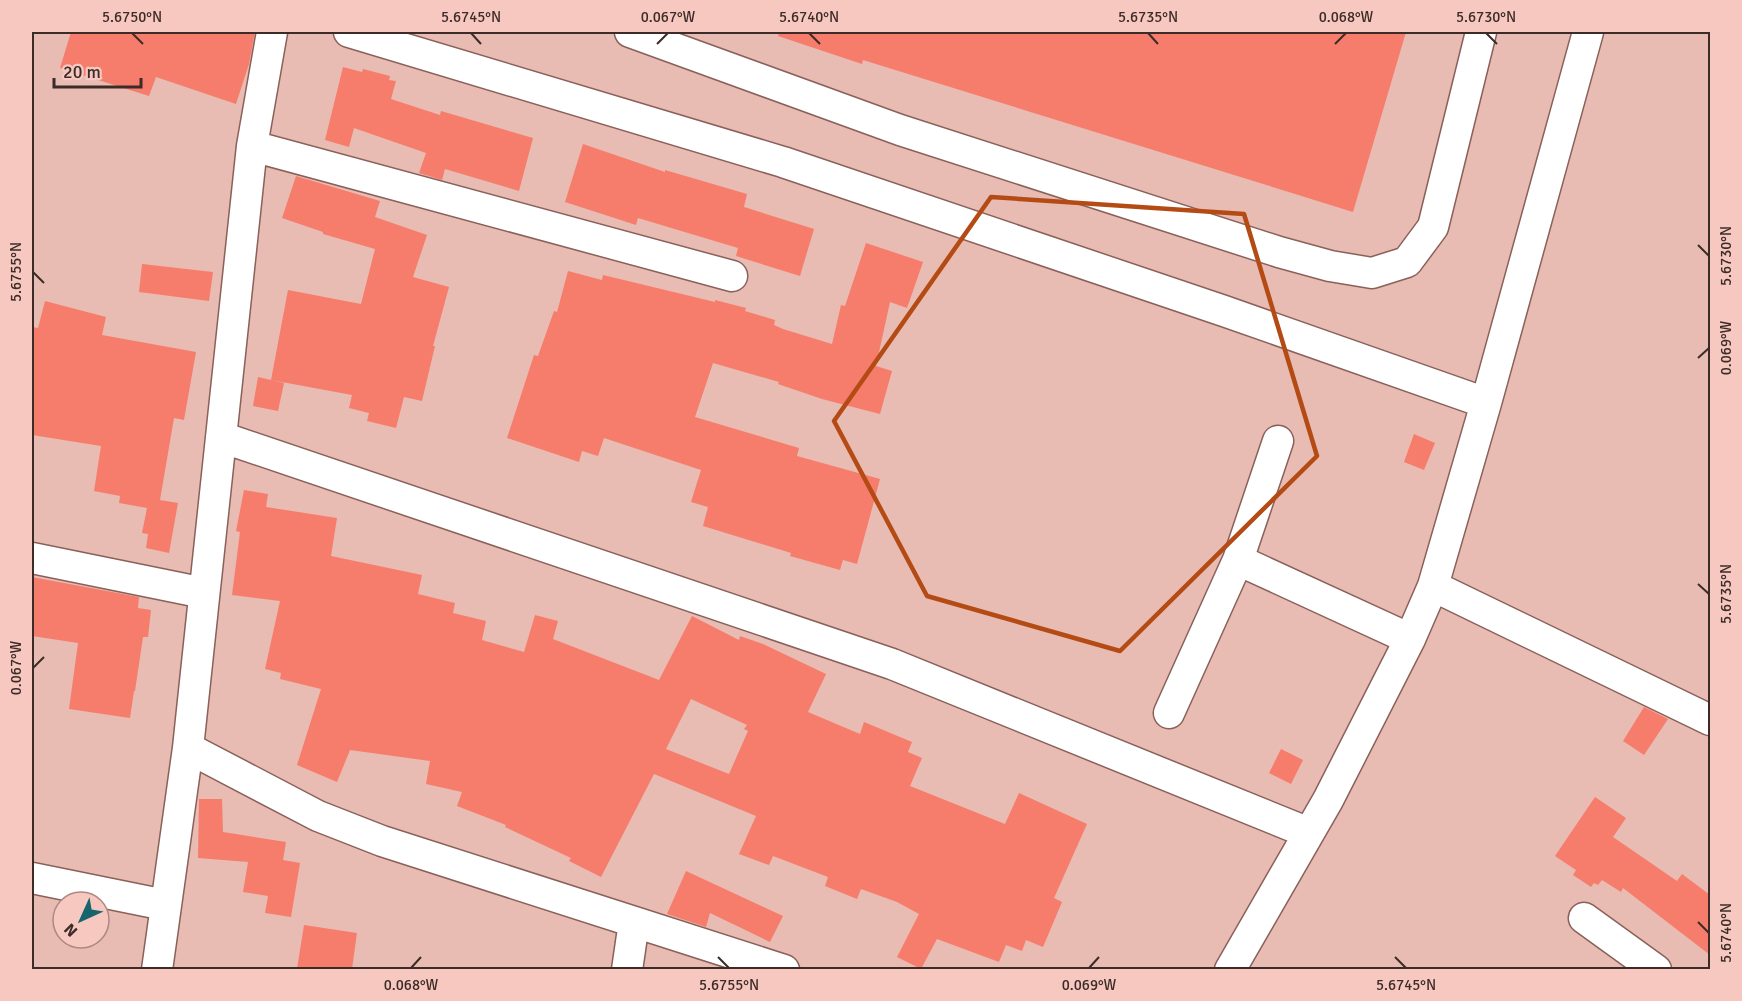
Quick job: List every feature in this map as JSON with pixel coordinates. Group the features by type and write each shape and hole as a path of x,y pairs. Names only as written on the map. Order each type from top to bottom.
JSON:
{"street":[{"path":"157,969 188,748 252,146 272,32"},
{"path":"349,32 783,162 1212,307 1486,403"},
{"path":"630,32 911,134 1279,252 1330,266 1372,273 1407,262 1433,227 1481,32"},
{"path":"1230,969 1333,790 1410,639 1433,586 1588,32"},
{"path":"252,146 732,276"},
{"path":"221,437 892,664 1309,833"},
{"path":"1169,713 1238,560 1278,441"},
{"path":"32,558 204,592"},
{"path":"1238,560 1410,639"},
{"path":"1433,586 1710,720"},
{"path":"188,748 318,816 382,841 784,969"},
{"path":"32,878 165,905"},
{"path":"1584,918 1656,969"},
{"path":"627,969 634,922"}],"highlighted area":[{"path":"991,197 1244,214 1317,456 1120,651 927,596 834,421"}],"building":[{"path":"71,32 255,32 249,64 236,104 156,77 149,96 60,68"},
{"path":"779,32 1406,32 1353,212 863,60 862,64 778,36"},
{"path":"343,67 390,76 389,80 396,81 391,99 440,115 441,111 533,138 519,191 445,169 442,180 419,173 426,153 354,128 349,147 325,140"},
{"path":"583,144 665,172 665,170 747,194 744,207 814,229 800,276 736,256 738,248 638,218 636,225 565,202"},
{"path":"296,176 380,201 375,217 427,235 413,277 449,287 433,346 435,346 422,401 404,397 396,428 367,421 369,413 349,408 352,395 271,380 288,290 361,304 375,249 323,234 323,232 282,218"},
{"path":"866,243 923,262 907,308 890,302 876,366 892,371 880,414 822,399 778,384 779,382 713,363 695,417 799,448 797,456 880,479 857,564 843,560 840,570 790,556 791,553 703,526 708,507 691,502 701,470 604,438 598,456 582,451 579,462 507,438 534,355 538,356 554,311 557,312 568,271 602,280 603,275 746,308 745,311 775,320 774,325 783,329 832,344 841,305 845,306"},
{"path":"142,264 213,272 209,301 139,292"},
{"path":"45,301 106,317 102,335 196,352 184,420 174,418 160,500 178,503 169,553 146,548 148,534 142,533 147,508 119,503 120,496 94,491 101,446 32,435 32,327 38,328"},
{"path":"258,377 284,383 278,411 253,406"},
{"path":"1414,434 1435,443 1424,470 1404,462"},
{"path":"244,490 268,494 266,507 337,518 331,556 422,575 418,594 455,603 453,613 486,621 482,640 524,652 535,615 558,621 553,639 659,680 692,616 739,640 740,636 763,644 826,674 808,712 860,734 864,722 912,742 908,752 922,758 910,786 1005,824 1019,793 1087,824 1054,898 1062,902 1043,947 1026,940 1022,951 1006,945 999,962 937,939 921,969 897,957 919,914 897,902 861,889 857,899 825,886 828,877 773,856 769,865 739,854 756,816 654,774 601,877 569,861 571,858 505,827 506,825 457,806 462,792 426,784 430,761 350,750 337,782 297,765 321,689 280,679 281,673 265,669 280,601 232,595 240,532 236,531","holes":["691,699 747,725 744,729 748,731 729,774 666,749"]},
{"path":"32,577 139,597 138,608 151,610 148,637 143,637 130,718 69,709 78,643 32,636"},
{"path":"1644,707 1668,719 1644,755 1623,741"},
{"path":"1281,749 1303,760 1291,784 1269,773"},
{"path":"1595,797 1626,818 1613,837 1677,881 1682,874 1710,895 1710,955 1623,888 1621,892 1602,880 1598,885 1594,883 1591,887 1573,875 1576,870 1555,856"},
{"path":"199,799 222,799 223,832 286,842 283,860 300,863 291,917 265,913 268,896 243,892 248,862 198,858"},
{"path":"686,871 783,916 770,942 710,913 706,927 667,914"},
{"path":"304,925 357,933 352,969 297,969"}]}
